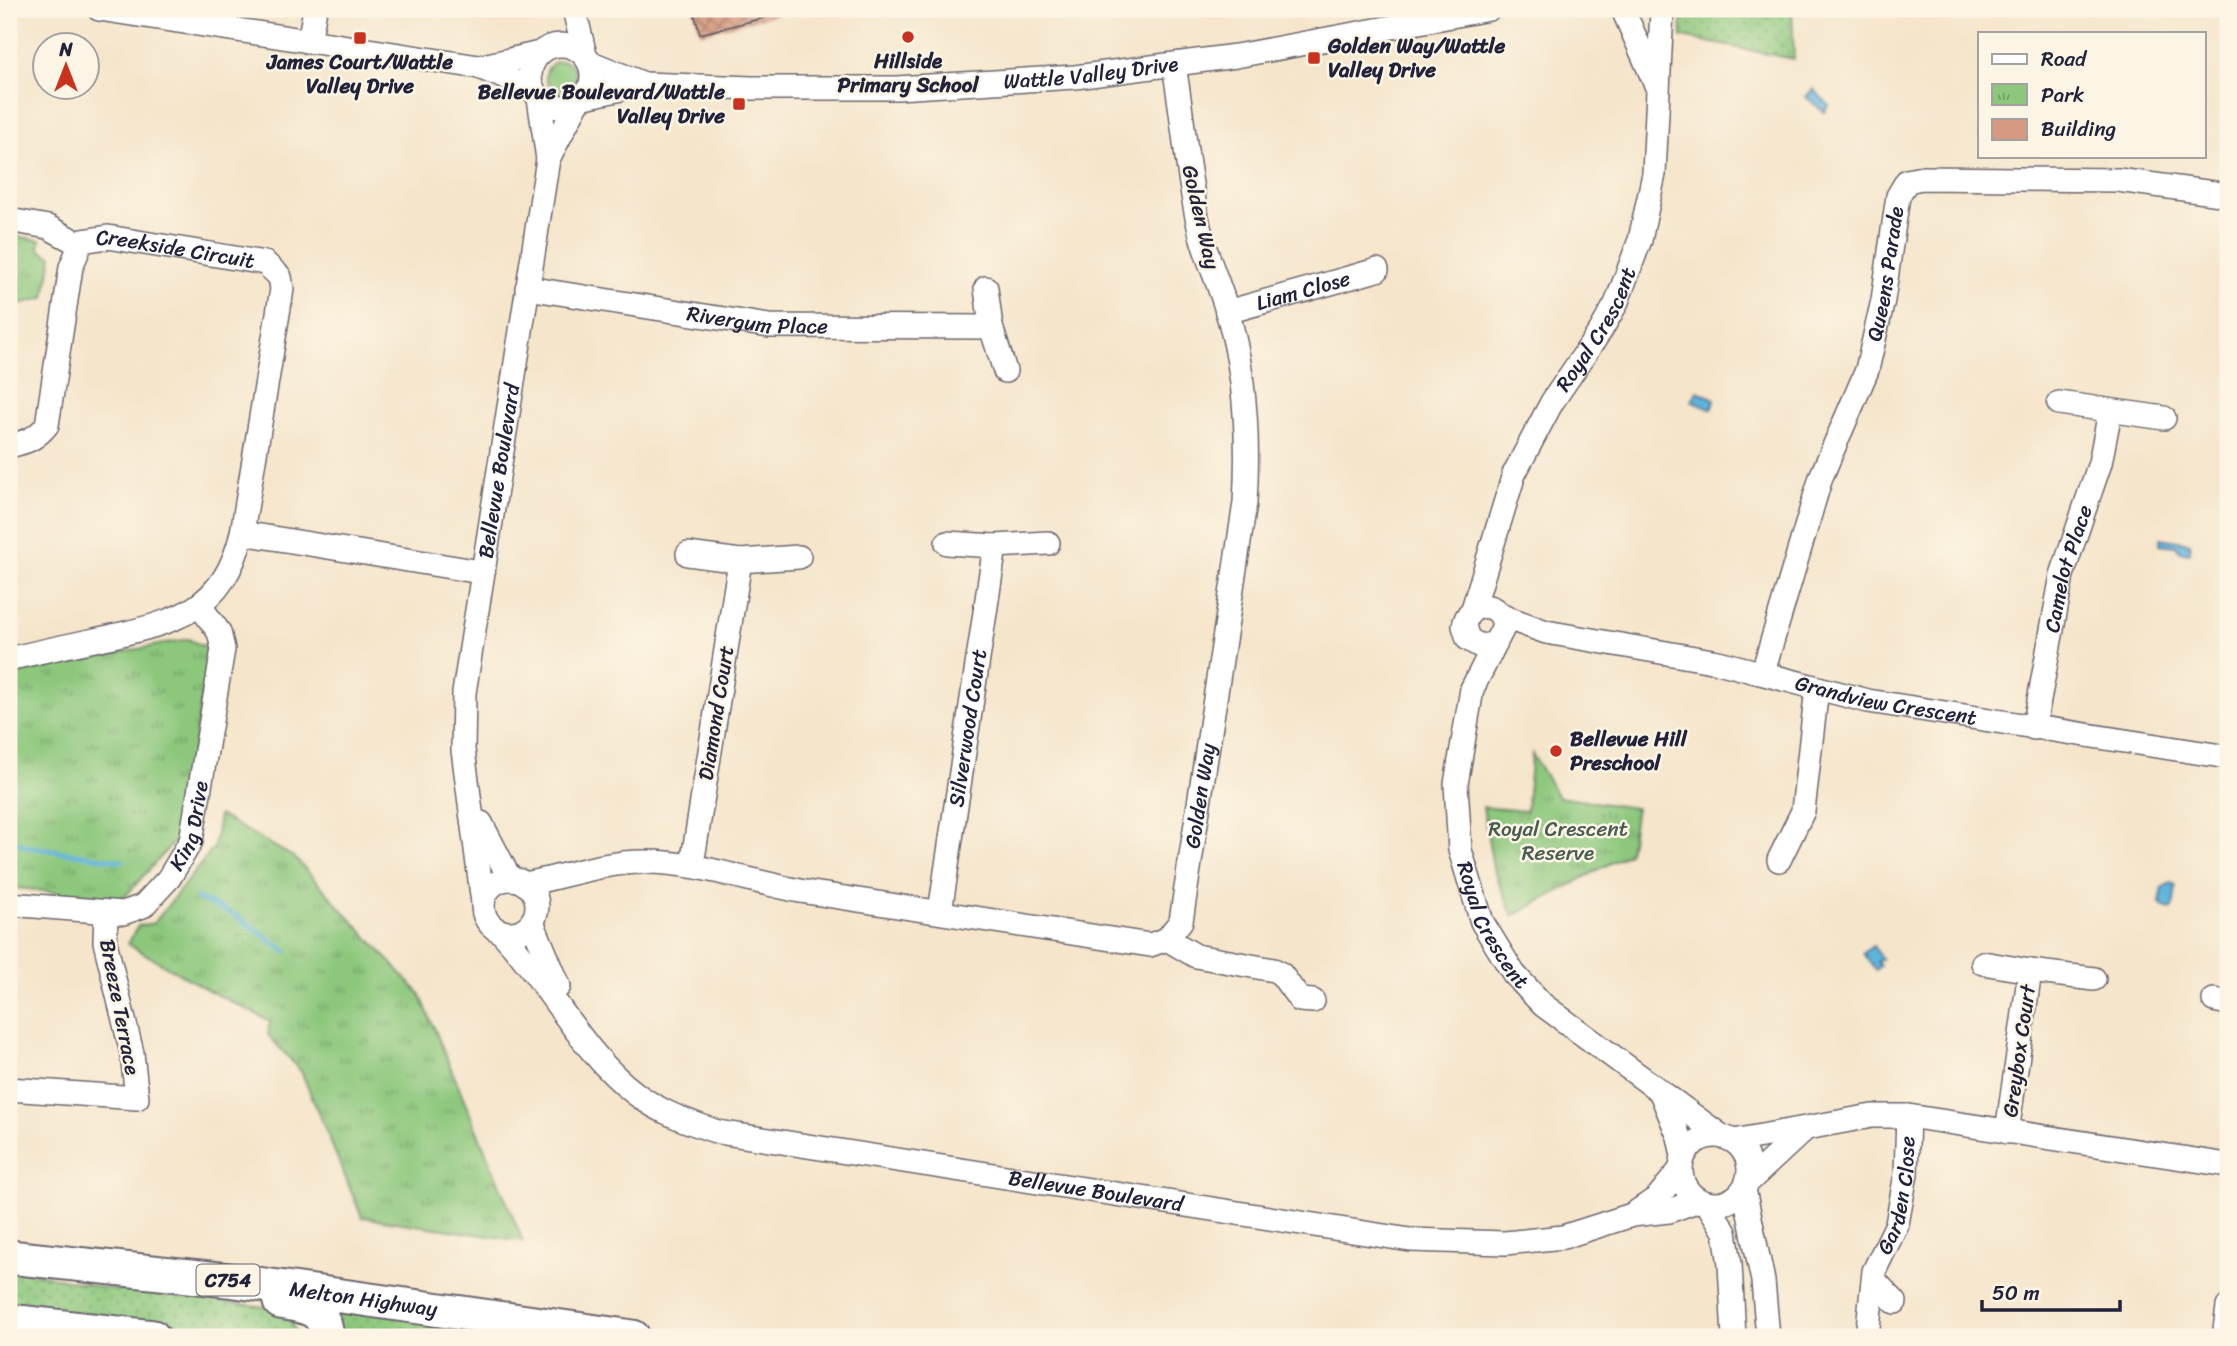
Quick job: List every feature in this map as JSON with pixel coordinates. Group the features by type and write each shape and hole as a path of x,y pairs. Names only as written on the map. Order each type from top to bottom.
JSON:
{"highway":[{"name":"Melton Highway","path":"16,1258 229,1280 633,1337"},
{"path":"16,1258 92,1277 307,1306 321,1315 327,1337"},
{"path":"9,1321 141,1336"}],"street":[{"path":"99,9 480,67 558,107 581,99 592,80 572,9"},
{"path":"309,43 315,9"},
{"path":"536,94 531,69 572,9"},
{"name":"Wattle Valley Drive","path":"581,99 644,84 752,88 897,88 1012,82 1174,65 1309,44 1489,9"},
{"path":"1621,11 1645,13 1654,9"},
{"name":"Royal Crescent","path":"1473,609 1490,560 1503,505 1532,436 1601,330 1631,268 1654,174 1656,85 1662,9"},
{"name":"Royal Crescent","path":"1621,11 1656,85"},
{"path":"480,67 543,50 571,46 587,59"},
{"name":"Wattle Valley Drive","path":"587,59 644,84"},
{"name":"Golden Way","path":"1167,939 1181,921 1245,503 1248,461 1244,394 1227,312 1199,223 1174,65"},
{"name":"Bellevue Boulevard","path":"536,94 548,159"},
{"name":"Bellevue Boulevard","path":"483,903 467,784 463,704 481,572 548,159 581,99"},
{"name":"Queens Parade","path":"1763,671 1821,477 1867,370 1883,300 1898,196 1907,181 1922,178 2074,177 2129,181 2228,195"},
{"path":"9,220 48,227 79,244"},
{"name":"Creekside Circuit","path":"9,446 38,436 47,425 71,267 79,244 100,236 134,241 265,263 280,277 282,289 242,533 236,561 226,578 200,606 166,624 9,659"},
{"name":"Liam Close","path":"1227,312 1377,271"},
{"name":"Rivergum Place","path":"527,288 778,327 991,327"},
{"path":"986,288 991,327 1006,371"},
{"path":"2059,403 2164,418"},
{"name":"Camelot Place","path":"2034,728 2062,575 2100,463 2110,412"},
{"path":"242,533 481,572"},
{"path":"947,543 1048,543"},
{"name":"Silverwood Court","path":"940,912 995,545"},
{"path":"688,554 740,562 799,557"},
{"name":"Royal Crescent","path":"1490,560 1501,615"},
{"name":"Diamond Court","path":"692,865 740,562"},
{"name":"King Drive","path":"9,904 123,913 144,906 169,878 191,841 223,649 219,632 200,606"},
{"path":"1487,606 1501,615 1504,626 1497,641 1480,646 1468,639 1464,626 1473,609 1487,606"},
{"name":"Grandview Crescent","path":"1501,615 1546,632 1763,671 1868,701 2228,757"},
{"name":"Grandview Crescent","path":"1497,641 1546,632"},
{"name":"Royal Crescent","path":"1468,639 1472,689"},
{"name":"Royal Crescent","path":"1497,641 1472,689 1461,743 1455,817 1460,850 1482,922 1514,974 1543,1005 1727,1139"},
{"path":"1779,860 1803,811 1817,688"},
{"name":"Bellevue Boulevard","path":"467,784 486,839 517,881"},
{"path":"583,872 557,888 517,932 500,930 487,919 483,903 495,883 640,862 692,865 756,883 1150,945 1167,939 1196,956 1274,970 1281,974 1300,1000 1313,1001"},
{"path":"517,881 536,897 534,914"},
{"name":"Breeze Terrace","path":"9,1089 137,1098 132,1053 105,942 106,913"},
{"name":"Bellevue Boulevard","path":"534,914 586,1042"},
{"name":"Bellevue Boulevard","path":"500,930 531,964 586,1042 618,1078 659,1109 718,1132 1410,1240 1461,1244 1551,1238 1632,1215 1669,1211 1703,1202"},
{"name":"Greybox Court","path":"1983,963 2094,979"},
{"name":"Greybox Court","path":"2007,1132 2030,971"},
{"path":"1661,1093 1679,1137 1685,1187 1703,1202 1725,1232 1730,1264 1734,1337"},
{"path":"1682,1163 1699,1139 1727,1139 1805,1129 1872,1116 1908,1116 2228,1165"},
{"name":"Garden Close","path":"1867,1337 1874,1275 1897,1224 1906,1174 1908,1116"},
{"path":"1703,1202 1728,1202 1805,1129"},
{"path":"1727,1139 1748,1159 1746,1185 1763,1281 1768,1337"},
{"name":"Bellevue Boulevard","path":"1632,1215 1657,1198 1682,1163"},
{"path":"1874,1275 1895,1302"},
{"path":"2224,1337 2228,1307"},
{"path":"81,1337 141,1336"}],"green space":[{"path":"1681,9 1792,9 1794,59 1682,37"},
{"path":"561,61 571,66 576,76 571,86 561,91 551,86 546,76 551,66"},
{"path":"9,235 40,240 39,250 52,256 45,298 9,306"},
{"path":"188,639 209,649 180,835 122,900 9,887 9,675"},
{"name":"Royal Crescent Reserve","path":"1532,754 1558,797 1636,808 1629,853 1513,916 1493,868 1483,807 1526,811"},
{"path":"219,815 295,858 420,994 523,1241 362,1217 301,1071 268,1035 270,1021 208,990 128,944 138,926 154,923 214,847"},
{"path":"9,1268 105,1288 285,1309 298,1337 237,1337 9,1310"},
{"path":"331,1306 564,1337 337,1337"}],"water":[{"path":"1813,89 1829,105 1824,112 1806,97"},
{"path":"1697,391 1715,399 1711,409 1692,401"},
{"path":"2160,538 2190,543 2189,553 2181,552 2176,546 2160,544"},
{"path":"2172,883 2176,887 2173,908 2167,909 2160,904 2163,887"},
{"path":"1873,946 1882,959 1877,962 1880,966 1875,970 1863,953"}],"building":[{"path":"693,9 778,9 779,14 700,34"}],"waterway":[{"path":"9,840 30,847 122,861"},
{"path":"197,898 235,915 286,951"}],"place":[{"name":"Hillside Primary School","path":"908,37"},
{"name":"James Court/Wattle Valley Drive","path":"360,38"},
{"name":"Golden Way/Wattle Valley Drive","path":"1314,58"},
{"name":"Bellevue Boulevard/Wattle Valley Drive","path":"739,104"},
{"name":"Bellevue Hill Preschool","path":"1556,751"}]}
